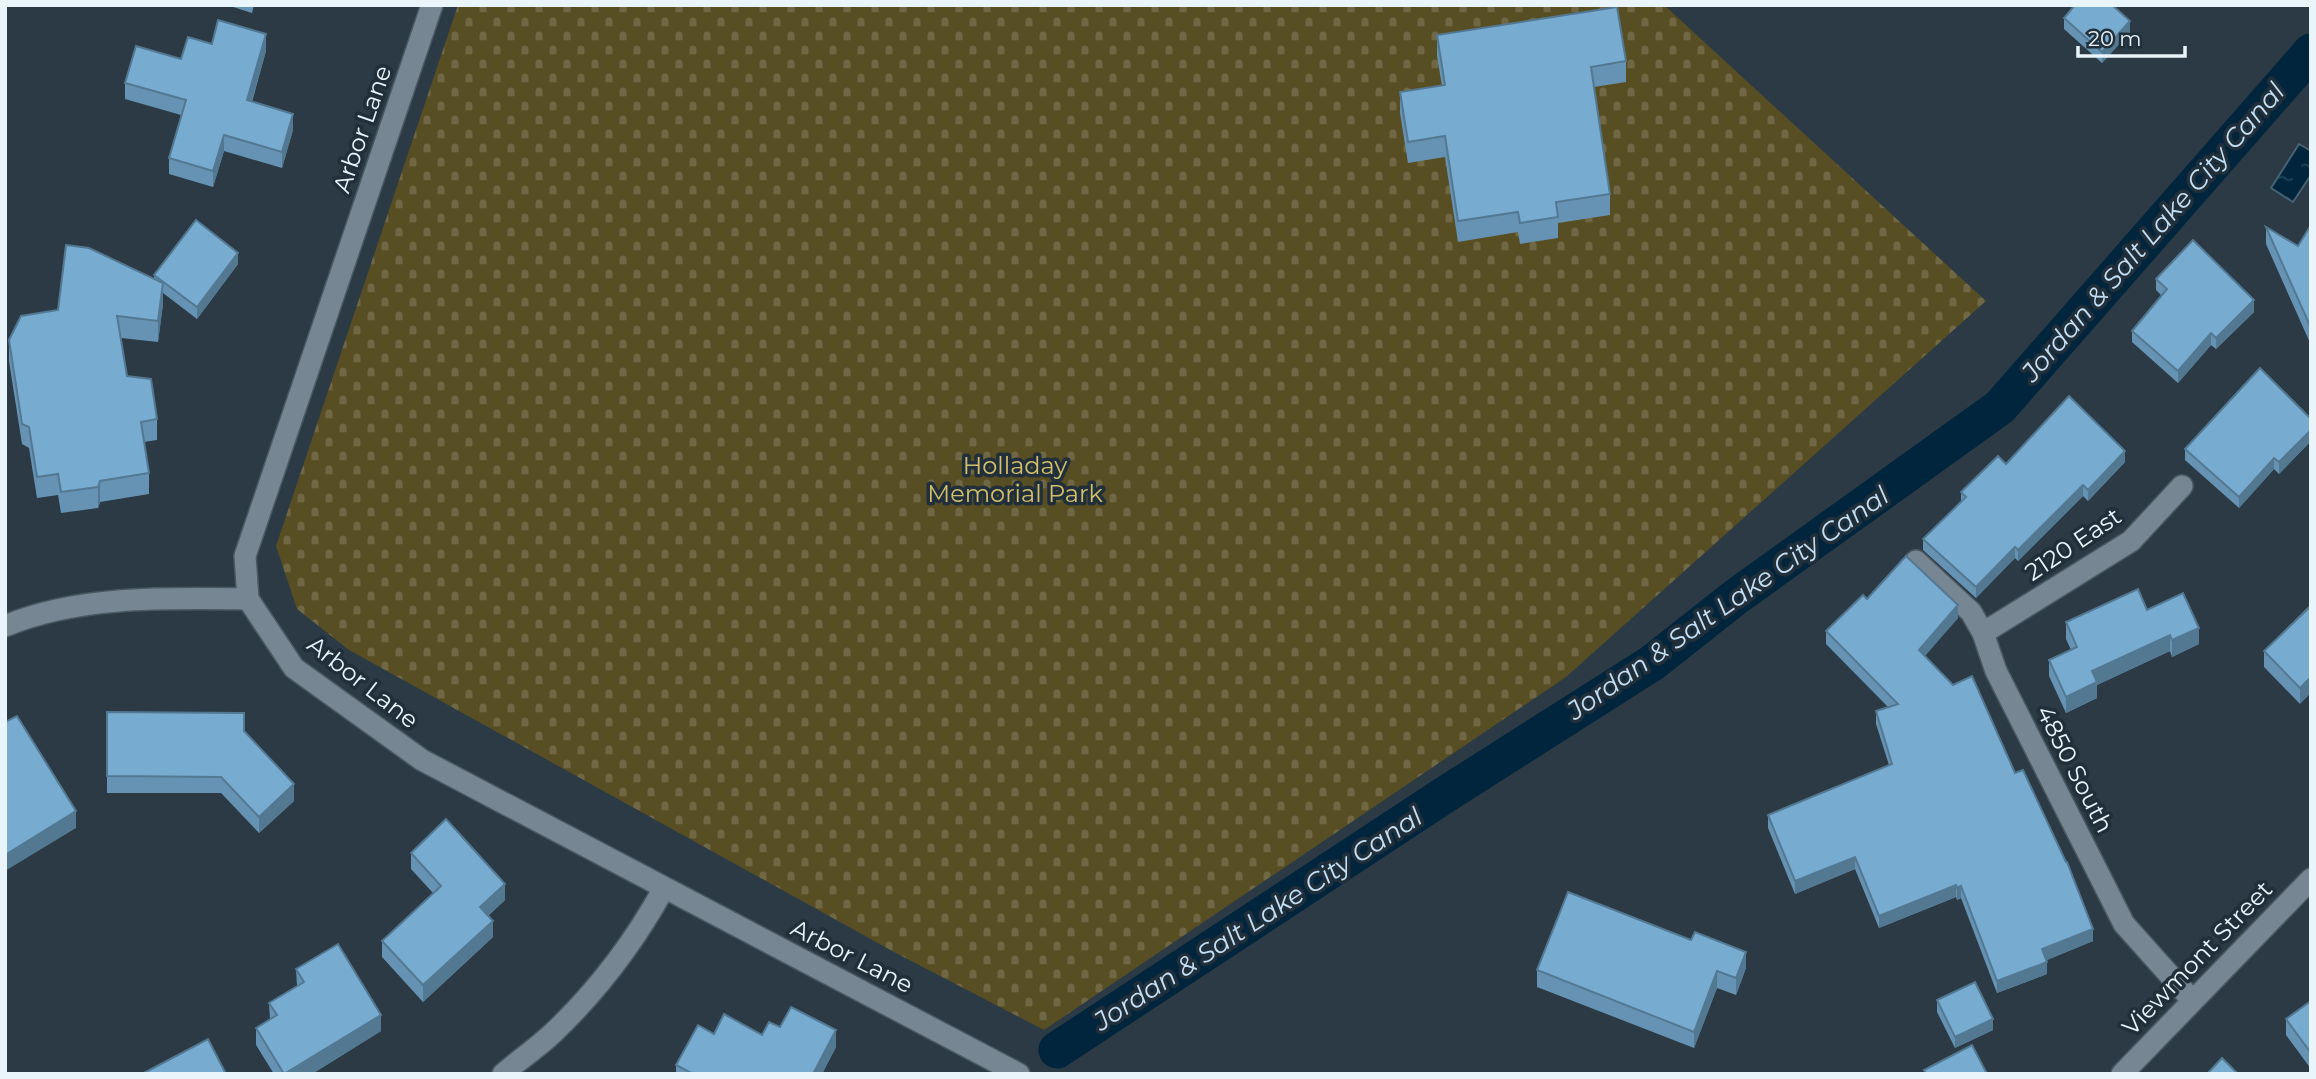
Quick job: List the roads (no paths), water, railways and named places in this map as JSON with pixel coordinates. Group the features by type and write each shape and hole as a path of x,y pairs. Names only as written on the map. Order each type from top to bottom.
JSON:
{"street":[{"name":"Arbor Lane","path":"432,5 245,556 248,599 294,668 422,760 1019,1074"},
{"name":"2120 East","path":"1983,633 2132,541 2182,486"},
{"name":"4850 South","path":"1916,561 1971,612 1983,633 1996,671 2123,923 2192,1000"},
{"path":"5,626 76,607 164,598 248,599"},
{"name":"Viewmont Street","path":"2122,1074 2311,879"},
{"path":"503,1074 552,1033 593,990 643,927 664,888"}],"water":[{"path":"2299,144 2311,151 2311,175 2293,202 2271,188"}],"waterway":[{"name":"Jordan & Salt Lake City Canal","path":"1057,1050 1443,796 1652,663 1737,596 2000,407 2311,52"}],"park label":[{"name":"Holladay Memorial Park","path":"1015,479"}]}
